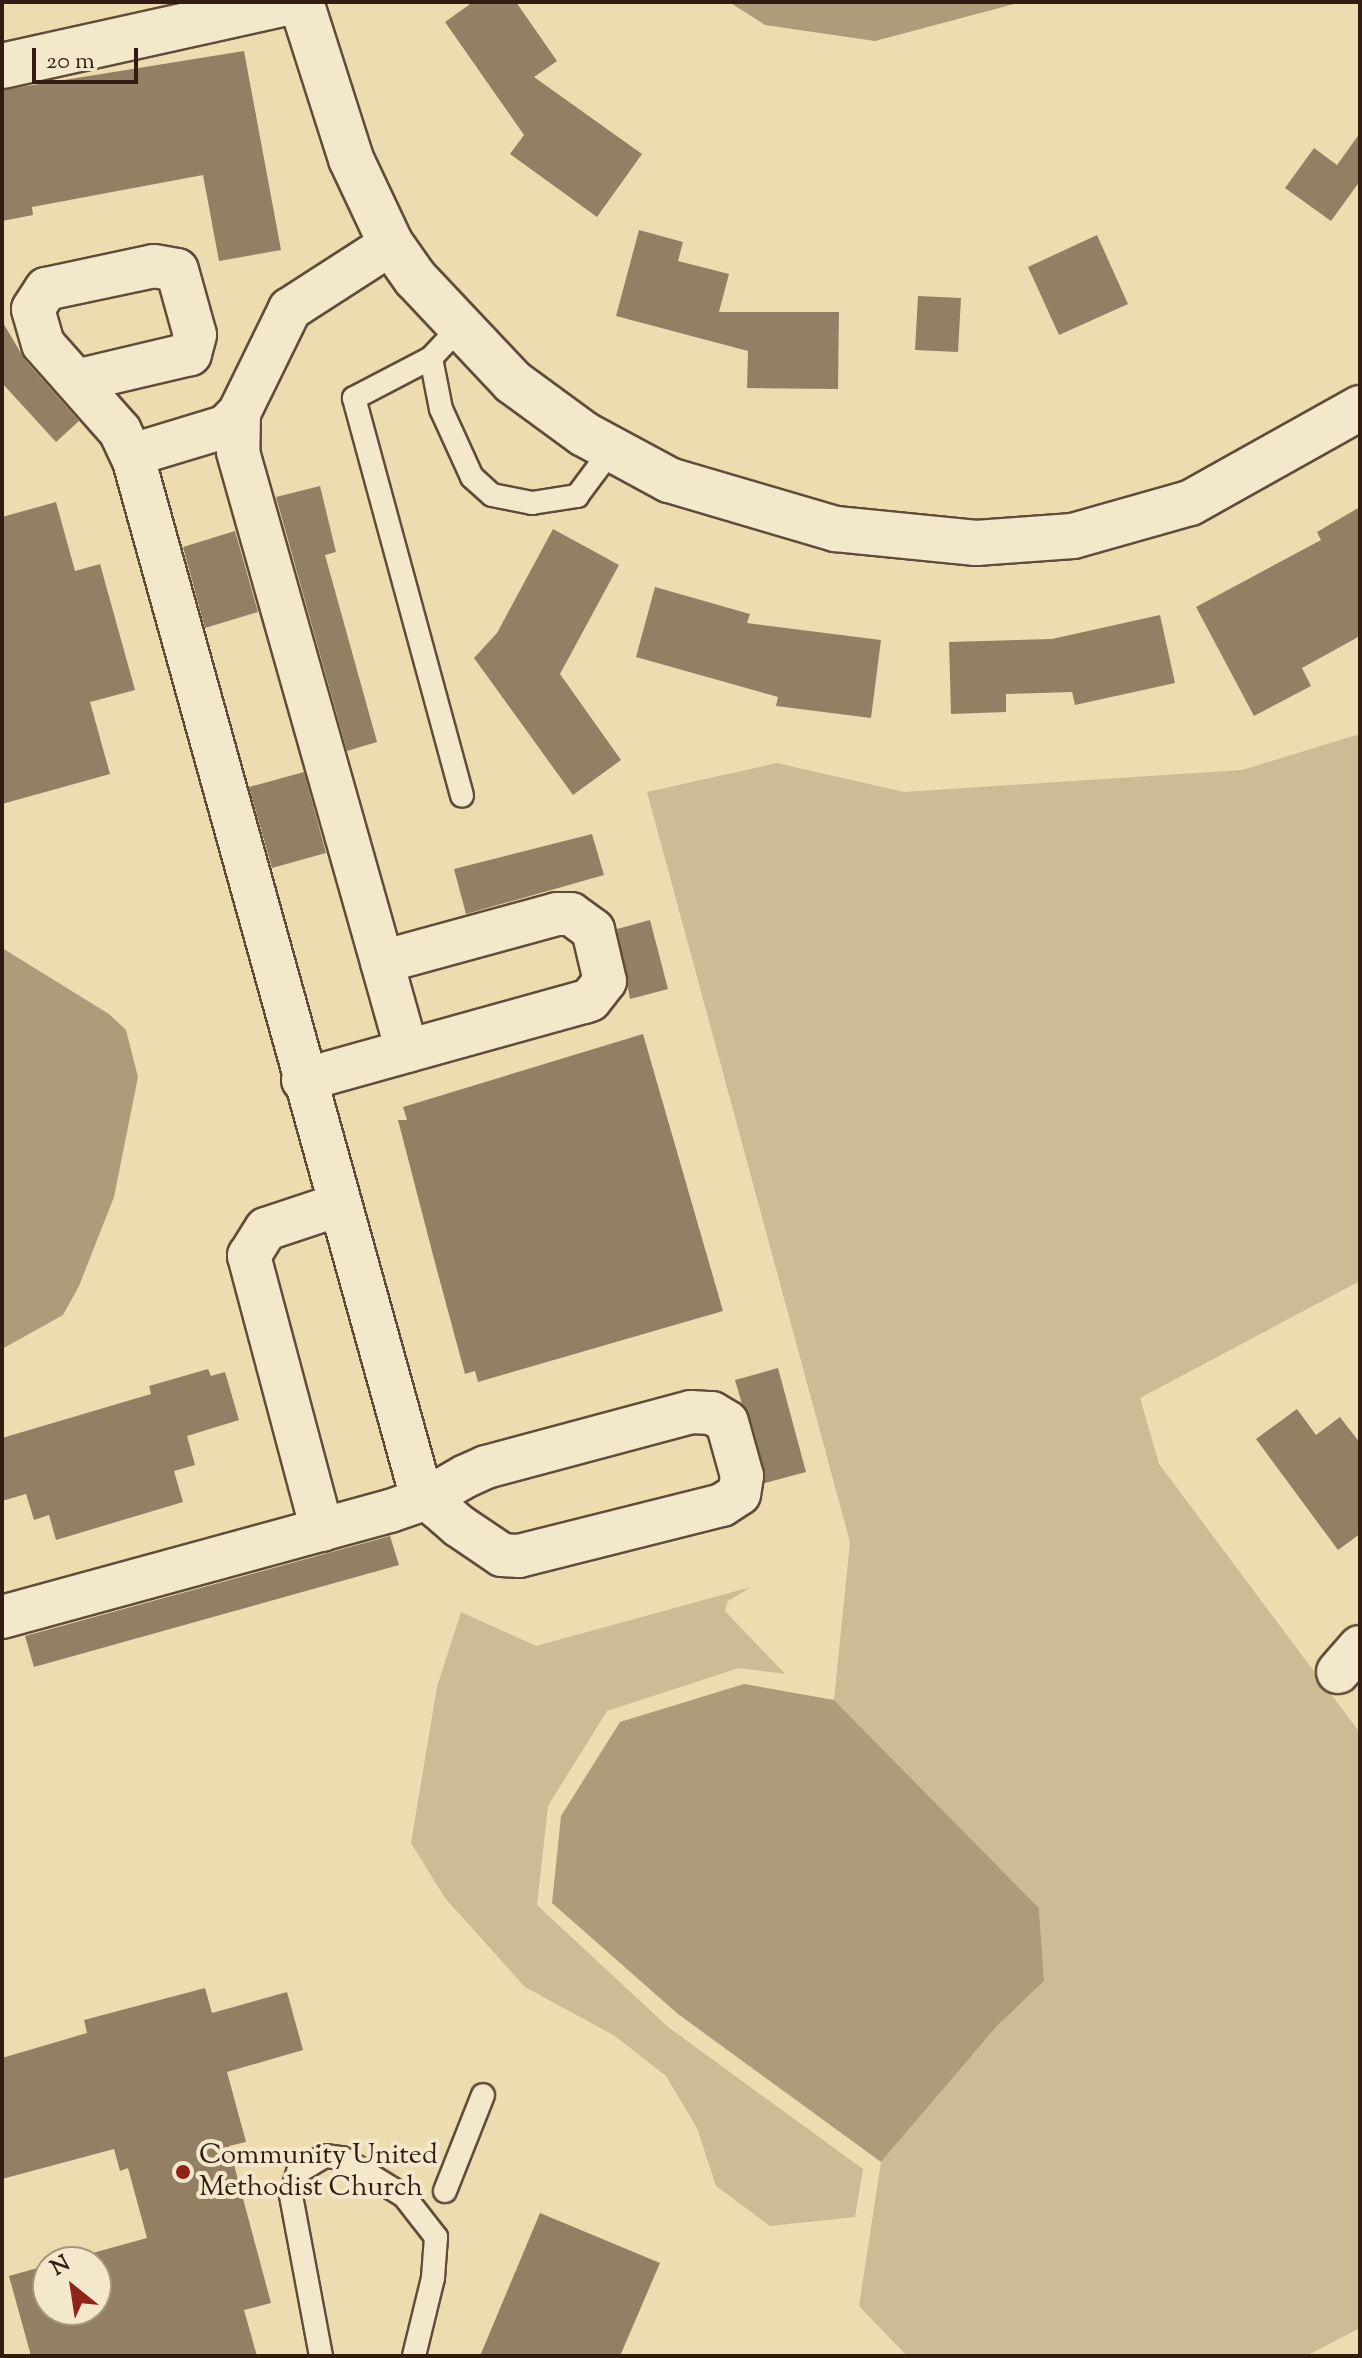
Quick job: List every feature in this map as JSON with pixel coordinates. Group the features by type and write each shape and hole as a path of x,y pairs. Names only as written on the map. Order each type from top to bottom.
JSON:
{"street":[{"path":"2,37 155,2"},
{"path":"2,66 291,2"},
{"path":"301,2 351,159 391,244 513,382 612,449 669,480 822,526 976,543 1073,536 1190,503 1360,408"},
{"path":"132,455 216,433 239,413 290,309 391,244"},
{"path":"2,1617 322,1530 428,1496 486,1467 691,1412 712,1413 727,1422 742,1470 739,1494 722,1505 519,1556 497,1552 428,1496 408,1458 132,455 120,431 76,381"},
{"path":"239,413 238,452 407,1051"},
{"path":"303,1080 595,997 605,974 595,935 565,913 382,962"},
{"path":"322,1530 249,1256 266,1229 338,1205"}],"lane":[{"path":"461,326 431,358 354,398 462,796"},
{"path":"431,358 441,409 472,477 492,495 532,503 577,496 612,449"},
{"path":"445,2191 483,2095"},
{"path":"321,2356 291,2195 298,2172 325,2156 342,2158 404,2196 436,2237 414,2356"}],"shaded area":[{"path":"729,2 1022,2 875,41 765,25"},
{"path":"1360,734 1360,1281 1140,1398 1159,1464 1360,1733 1360,2328 1306,2356 907,2356 859,2306 881,2162 997,2026 1044,1981 1039,1908 834,1700 850,1542 647,792 777,763 904,792 1242,770"},
{"path":"2,948 109,1014 126,1030 138,1077 114,1197 79,1286 63,1315 2,1349"},
{"path":"751,1587 728,1601 725,1611 785,1674 739,1668 607,1711 548,1806 537,1905 668,2027 863,2169 855,2217 770,2226 716,2186 697,2128 666,2076 615,2036 525,1987 445,1898 411,1843 437,1687 461,1612 536,1646"},
{"path":"744,1684 834,1700 1039,1908 1044,1981 997,2026 881,2162 678,2014 552,1903 561,1816 620,1722"}],"building":[{"path":"473,2 516,2 557,61 534,77 642,154 597,217 510,154 524,135 445,22"},
{"path":"244,51 281,250 219,261 203,175 32,207 33,215 2,221 2,90"},
{"path":"1360,133 1360,181 1331,221 1285,188 1314,148 1337,165"},
{"path":"639,230 683,242 678,261 729,274 719,312 839,312 838,389 747,388 748,351 616,316"},
{"path":"1097,235 1128,304 1059,335 1028,267"},
{"path":"918,296 961,298 958,352 915,350"},
{"path":"2,321 25,360 79,421 56,442 2,383"},
{"path":"320,486 336,552 325,555 377,742 347,751 276,497"},
{"path":"56,502 75,571 100,564 135,690 90,702 110,774 2,804 2,517"},
{"path":"1360,507 1360,636 1302,668 1311,686 1254,716 1196,607 1321,540 1317,532"},
{"path":"553,529 619,565 560,674 621,760 573,795 474,658 497,633"},
{"path":"235,531 258,612 205,628 183,547"},
{"path":"655,587 750,614 747,623 881,640 871,718 776,706 778,697 636,657"},
{"path":"1160,615 1175,683 1075,705 1072,692 1006,694 1006,712 951,714 949,642 1052,639"},
{"path":"304,772 326,853 272,868 249,787"},
{"path":"592,834 604,875 466,914 454,869"},
{"path":"650,920 668,989 630,999 617,929"},
{"path":"643,1034 723,1311 478,1382 475,1371 465,1374 398,1120 407,1120 403,1107"},
{"path":"778,1368 806,1472 765,1483 735,1380"},
{"path":"208,1369 211,1376 225,1372 239,1420 187,1436 195,1465 174,1471 183,1502 56,1540 49,1515 34,1520 26,1494 2,1501 2,1438 151,1394 149,1386"},
{"path":"1297,1409 1316,1435 1340,1417 1360,1443 1360,1534 1338,1550 1256,1439"},
{"path":"390,1536 399,1565 34,1667 25,1636"},
{"name":"Community United Methodist Church","path":"205,1988 212,2013 287,1992 303,2050 227,2072 246,2142 229,2146 271,2303 244,2310 257,2356 31,2356 9,2276 32,2270 32,2326 112,2326 112,2248 147,2238 128,2168 120,2171 114,2149 2,2179 2,2058 87,2033 84,2020"},
{"path":"540,2213 660,2263 620,2356 480,2356"}],"place":[{"name":"Community United Methodist Church","path":"183,2172"}]}
